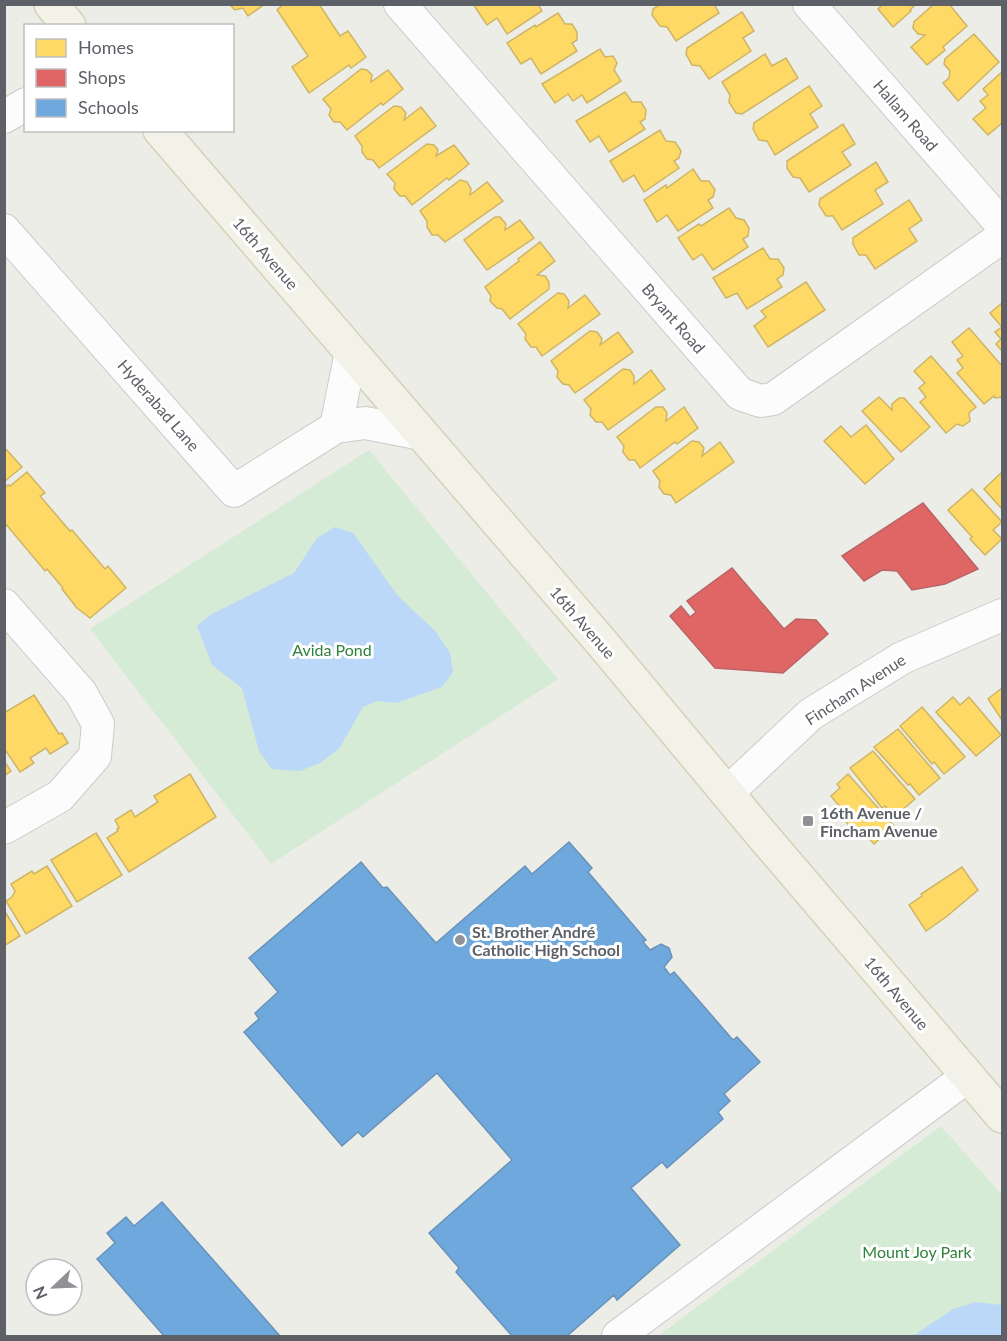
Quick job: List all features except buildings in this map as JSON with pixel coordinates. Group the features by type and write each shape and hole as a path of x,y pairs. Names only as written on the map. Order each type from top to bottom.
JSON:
{"main road":[{"path":"51,4 67,24"},
{"name":"16th Avenue","path":"162,132 608,651 1002,1116"}],"street":[{"name":"Bryant Road","path":"400,4 740,394 761,401 773,399 1002,237"},
{"name":"Hallam Road","path":"809,4 1002,225"},
{"path":"4,117 24,105"},
{"name":"Hyderabad Lane","path":"4,230 234,491 336,427 365,423 422,435"},
{"path":"336,427 351,352"},
{"path":"4,605 81,693 98,723 95,756 60,796 4,828"},
{"name":"Fincham Avenue","path":"727,794 811,714 902,658 1002,615"},
{"path":"618,1336 968,1076"}],"green space":[{"name":"Avida Pond","path":"369,450 558,679 271,864 90,629"},
{"name":"Mount Joy Park","path":"941,1126 1002,1195 1002,1336 658,1336"}],"water":[{"name":"Avida Pond","path":"335,527 353,533 397,595 436,632 450,653 453,672 442,687 396,703 377,701 363,707 339,749 320,763 300,771 272,769 259,751 242,688 212,665 197,626 210,615 294,573 317,538"},
{"path":"975,1302 1002,1305 1002,1336 904,1336 916,1334 953,1309"}],"place":[{"name":"16th Avenue / Fincham Avenue","path":"808,821"},
{"name":"St. Brother André Catholic High School","path":"460,940"}]}
